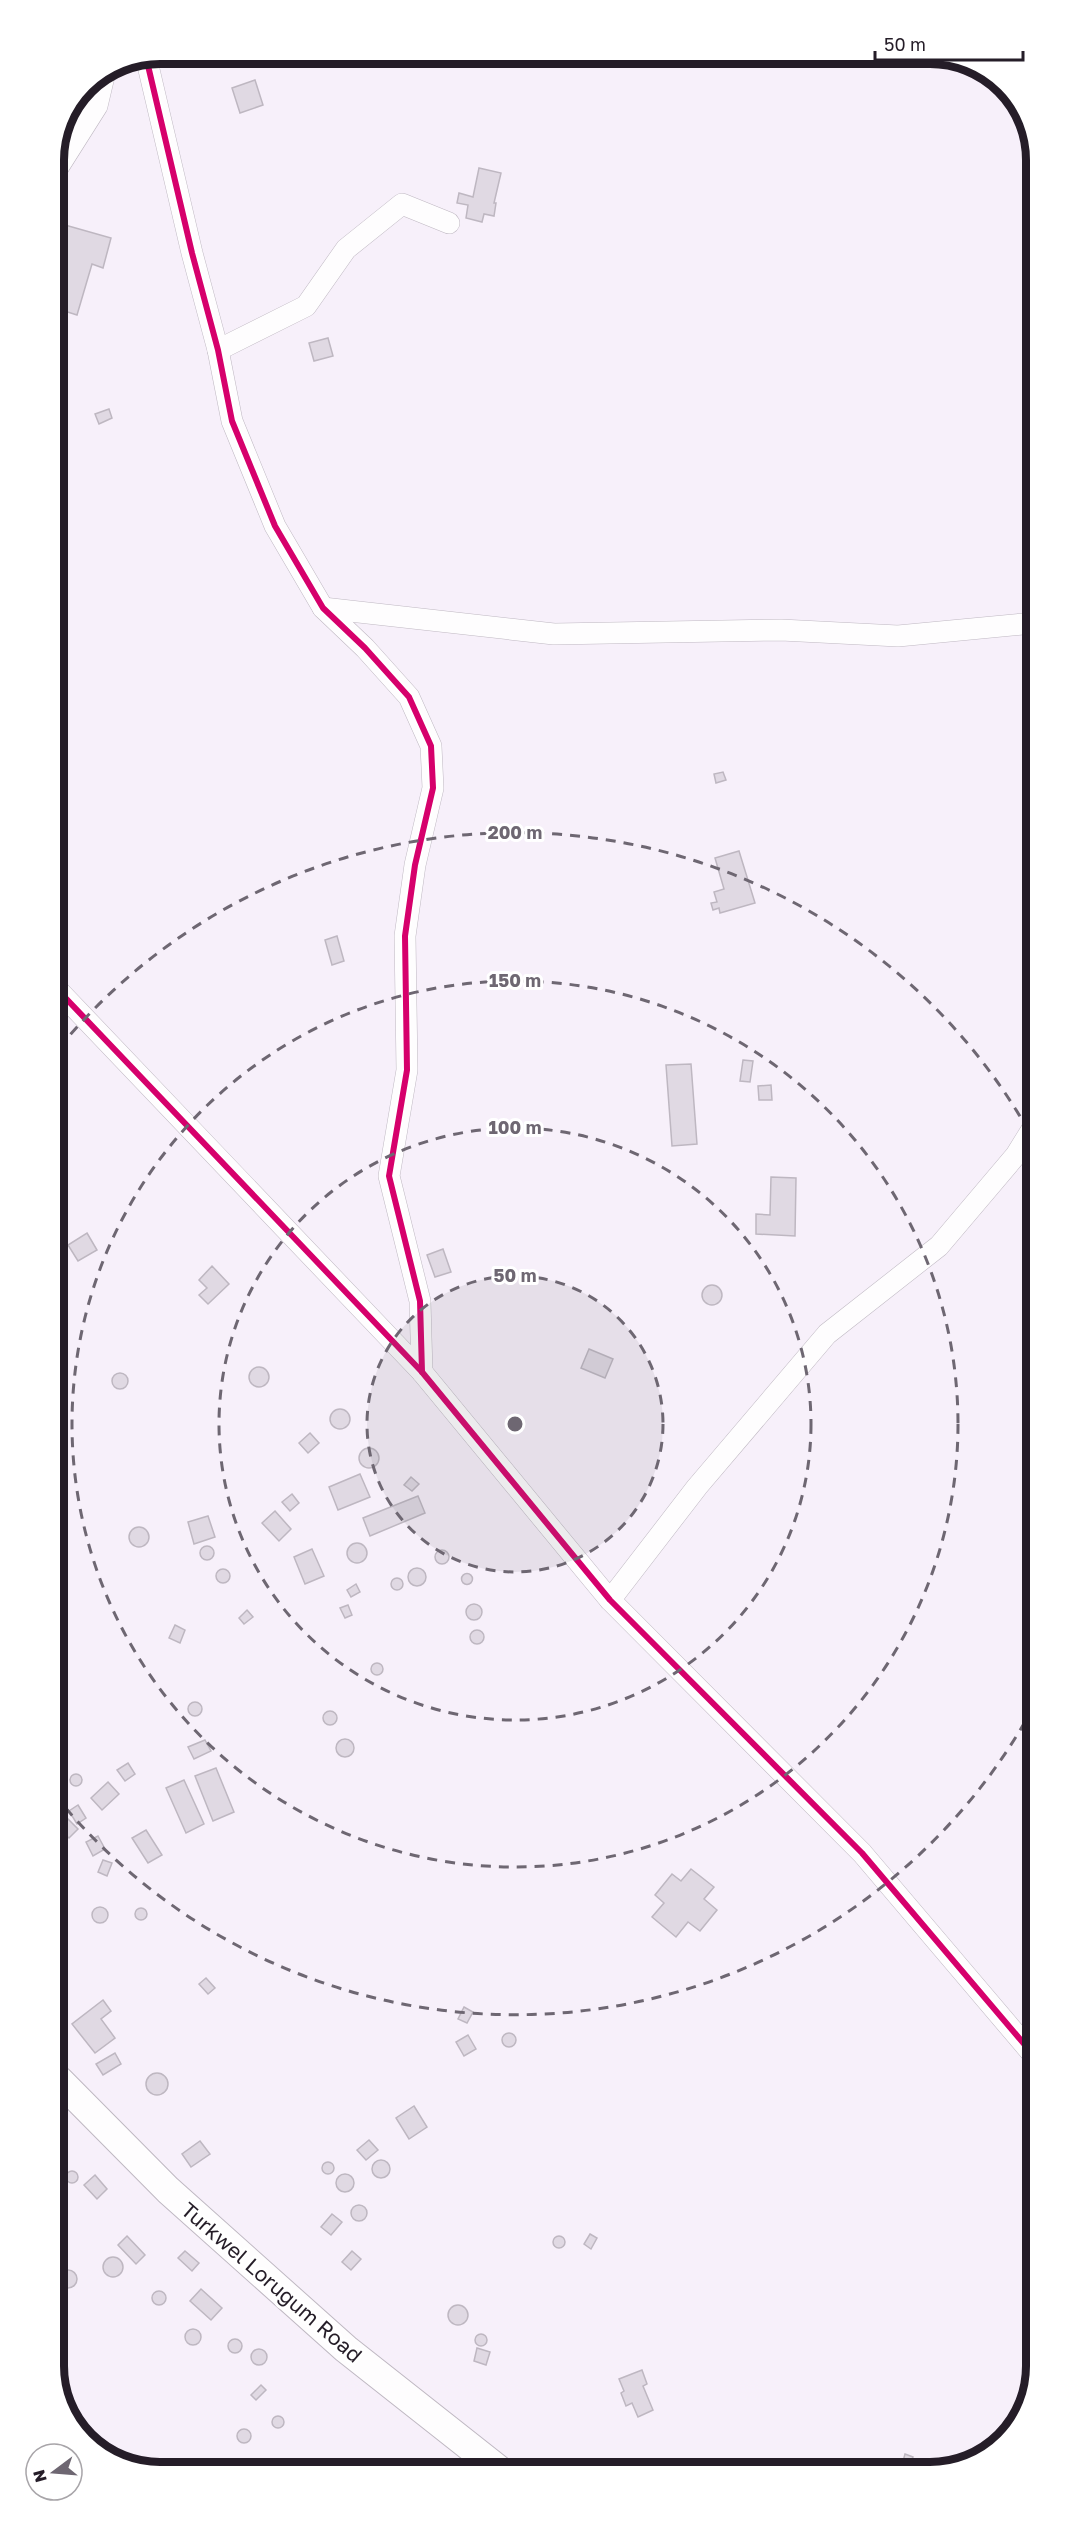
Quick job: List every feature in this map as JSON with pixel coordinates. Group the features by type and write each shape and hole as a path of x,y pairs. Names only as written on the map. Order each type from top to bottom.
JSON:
{"main road":[{"name":"Turkwel Lorugum Road","path":"64,2085 168,2190 346,2349 488,2461"}],"street":[{"path":"148,65 192,253 218,350 232,421 275,526 323,608 365,648 409,697 431,746 433,788 415,865 405,936 407,1070 388,1176 420,1301 422,1372"},
{"path":"65,157 98,106 102,84"},
{"path":"218,350 306,306 346,249 402,204 449,223"},
{"path":"323,608 554,634 781,630 898,636 1026,624"},
{"path":"65,997 422,1372 610,1600 862,1853 1026,2046"},
{"path":"610,1600 697,1487 828,1334 939,1246 1016,1155 1026,1139"}],"building":[{"path":"255,80 263,105 240,113 232,88"},
{"path":"479,168 501,173 494,203 496,203 494,216 484,214 482,222 466,218 468,205 457,203 459,193 473,197"},
{"path":"65,225 111,238 103,268 92,264 77,315 65,311"},
{"path":"328,338 333,356 314,361 309,343"},
{"path":"109,409 112,418 99,424 95,414"},
{"path":"723,772 726,780 716,783 714,774"},
{"path":"739,851 755,903 720,913 719,908 713,910 711,903 717,902 714,892 724,889 715,858"},
{"path":"337,936 344,961 332,965 325,940"},
{"path":"743,1060 753,1061 750,1082 740,1081"},
{"path":"691,1064 697,1144 672,1146 666,1065"},
{"path":"771,1085 772,1100 759,1100 758,1086"},
{"path":"771,1177 796,1178 795,1236 756,1234 756,1214 770,1215"},
{"path":"87,1233 97,1250 78,1261 68,1245"},
{"path":"443,1249 451,1272 435,1277 427,1255"},
{"path":"212,1266 229,1284 208,1304 199,1295 207,1288 199,1280"},
{"path":"712,1285 719,1288 722,1295 719,1302 712,1305 705,1302 702,1295 705,1288"},
{"path":"589,1349 613,1359 605,1378 581,1368"},
{"path":"259,1367 266,1370 269,1377 266,1384 259,1387 252,1384 249,1377 252,1370"},
{"path":"117,1373 123,1373 128,1381 126,1387 117,1389 112,1384 112,1378"},
{"path":"340,1409 347,1412 350,1419 347,1426 340,1429 333,1426 330,1419 333,1412"},
{"path":"310,1433 319,1443 308,1453 299,1443"},
{"path":"369,1448 376,1451 379,1458 376,1465 369,1468 362,1465 359,1458 362,1451"},
{"path":"360,1474 370,1497 338,1510 329,1487"},
{"path":"411,1477 419,1484 412,1491 404,1485"},
{"path":"292,1494 299,1503 290,1511 282,1502"},
{"path":"418,1496 425,1513 370,1536 363,1518"},
{"path":"275,1511 291,1529 279,1541 262,1523"},
{"path":"208,1516 215,1537 194,1544 188,1522"},
{"path":"139,1527 146,1530 149,1537 146,1544 139,1547 132,1544 129,1537 132,1530"},
{"path":"357,1543 364,1546 367,1553 364,1560 357,1563 350,1560 347,1553 350,1546"},
{"path":"207,1546 212,1548 214,1553 212,1558 207,1560 202,1558 200,1553 202,1548"},
{"path":"312,1549 324,1576 305,1584 294,1557"},
{"path":"442,1550 447,1552 449,1557 447,1562 442,1564 437,1562 435,1557 437,1552"},
{"path":"417,1568 423,1571 426,1577 423,1583 417,1586 411,1583 408,1577 411,1571"},
{"path":"220,1569 226,1569 230,1576 226,1583 220,1583 216,1579 216,1573"},
{"path":"467,1573 473,1579 467,1585 461,1579"},
{"path":"397,1578 403,1584 397,1590 391,1584"},
{"path":"356,1584 360,1592 351,1597 347,1590"},
{"path":"474,1604 480,1606 482,1612 480,1618 474,1620 468,1618 466,1612 468,1606"},
{"path":"348,1605 352,1615 345,1618 340,1608"},
{"path":"247,1610 253,1617 244,1624 239,1618"},
{"path":"175,1625 185,1630 180,1643 169,1638"},
{"path":"477,1630 482,1632 484,1637 482,1642 477,1644 472,1642 470,1637 472,1632"},
{"path":"379,1663 382,1664 382,1674 375,1675 372,1674 371,1667 372,1664"},
{"path":"195,1702 200,1704 202,1709 200,1714 195,1716 190,1714 188,1709 190,1704"},
{"path":"330,1711 335,1713 337,1718 335,1723 330,1725 325,1723 323,1718 325,1713"},
{"path":"345,1739 351,1742 354,1748 351,1754 345,1757 339,1754 336,1748 339,1742"},
{"path":"205,1740 211,1751 194,1759 188,1747"},
{"path":"128,1763 135,1774 125,1781 117,1770"},
{"path":"216,1768 234,1812 213,1821 195,1776"},
{"path":"78,1774 82,1780 78,1786 74,1786 70,1778"},
{"path":"184,1780 204,1824 186,1833 166,1788"},
{"path":"108,1782 119,1794 102,1810 91,1798"},
{"path":"78,1805 86,1818 77,1824 69,1811"},
{"path":"64,1817 78,1829 69,1838 64,1834"},
{"path":"146,1830 162,1855 148,1863 132,1838"},
{"path":"98,1836 105,1849 93,1856 86,1842"},
{"path":"103,1860 112,1863 107,1876 98,1872"},
{"path":"691,1869 714,1887 704,1899 717,1910 700,1931 688,1922 676,1937 652,1917 664,1903 655,1895 672,1874 681,1881"},
{"path":"100,1907 106,1909 108,1915 106,1921 100,1923 94,1921 92,1915 94,1909"},
{"path":"141,1908 147,1914 141,1920 135,1914"},
{"path":"206,1978 215,1988 208,1994 199,1984"},
{"path":"103,2000 111,2011 101,2019 115,2038 95,2053 72,2024"},
{"path":"464,2007 473,2012 467,2023 458,2019"},
{"path":"509,2033 514,2035 516,2040 514,2045 509,2047 504,2045 502,2040 504,2035"},
{"path":"468,2035 476,2049 464,2056 456,2042"},
{"path":"115,2053 121,2064 103,2075 96,2064"},
{"path":"157,2073 165,2076 168,2084 165,2092 157,2095 149,2092 146,2084 149,2076"},
{"path":"414,2106 427,2127 409,2139 396,2118"},
{"path":"369,2140 378,2150 366,2160 357,2150"},
{"path":"200,2141 210,2154 191,2167 182,2154"},
{"path":"381,2160 387,2163 390,2169 387,2175 381,2178 375,2175 372,2169 375,2163"},
{"path":"328,2162 334,2168 328,2174 322,2168"},
{"path":"74,2171 77,2172 77,2182 70,2183 67,2182 66,2175 67,2172"},
{"path":"345,2174 351,2177 354,2183 351,2189 345,2192 339,2189 336,2183 339,2177"},
{"path":"95,2175 107,2189 97,2199 84,2185"},
{"path":"356,2205 362,2205 367,2213 365,2219 356,2221 351,2216 351,2210"},
{"path":"332,2214 342,2222 331,2235 321,2227"},
{"path":"590,2234 597,2238 591,2249 584,2244"},
{"path":"127,2236 145,2255 136,2264 118,2245"},
{"path":"561,2236 565,2242 561,2248 557,2248 553,2240"},
{"path":"185,2251 199,2263 192,2271 178,2258"},
{"path":"352,2251 361,2259 351,2270 342,2262"},
{"path":"113,2257 120,2260 123,2267 120,2274 113,2277 106,2274 103,2267 106,2260"},
{"path":"64,2270 72,2270 77,2275 75,2286 64,2288"},
{"path":"201,2289 222,2308 211,2320 190,2301"},
{"path":"156,2291 162,2291 166,2298 162,2305 156,2305 152,2301 152,2295"},
{"path":"458,2305 465,2308 468,2315 465,2322 458,2325 451,2322 448,2315 451,2308"},
{"path":"193,2329 201,2337 193,2345 185,2337"},
{"path":"483,2334 487,2340 483,2346 479,2346 475,2338"},
{"path":"235,2339 240,2341 242,2346 240,2351 235,2353 230,2351 228,2346 230,2341"},
{"path":"477,2348 490,2352 486,2365 474,2361"},
{"path":"256,2349 262,2349 267,2357 265,2363 256,2365 251,2360 251,2354"},
{"path":"642,2370 647,2384 643,2386 653,2410 638,2417 632,2403 626,2406 621,2393 624,2391 619,2379"},
{"path":"261,2385 266,2390 256,2400 251,2395"},
{"path":"280,2416 284,2422 280,2428 276,2428 272,2420"},
{"path":"244,2429 249,2431 251,2436 249,2441 244,2443 239,2441 237,2436 239,2431"},
{"path":"905,2454 913,2457 912,2462 903,2462"}],"cycle path":[{"path":"148,65 192,253 218,350 232,421 275,526 323,608 365,648 409,697 431,746 433,788 415,865 405,936 407,1070 389,1176 420,1301 422,1372"},
{"path":"65,997 422,1372 610,1600 862,1853 1026,2046"}]}
